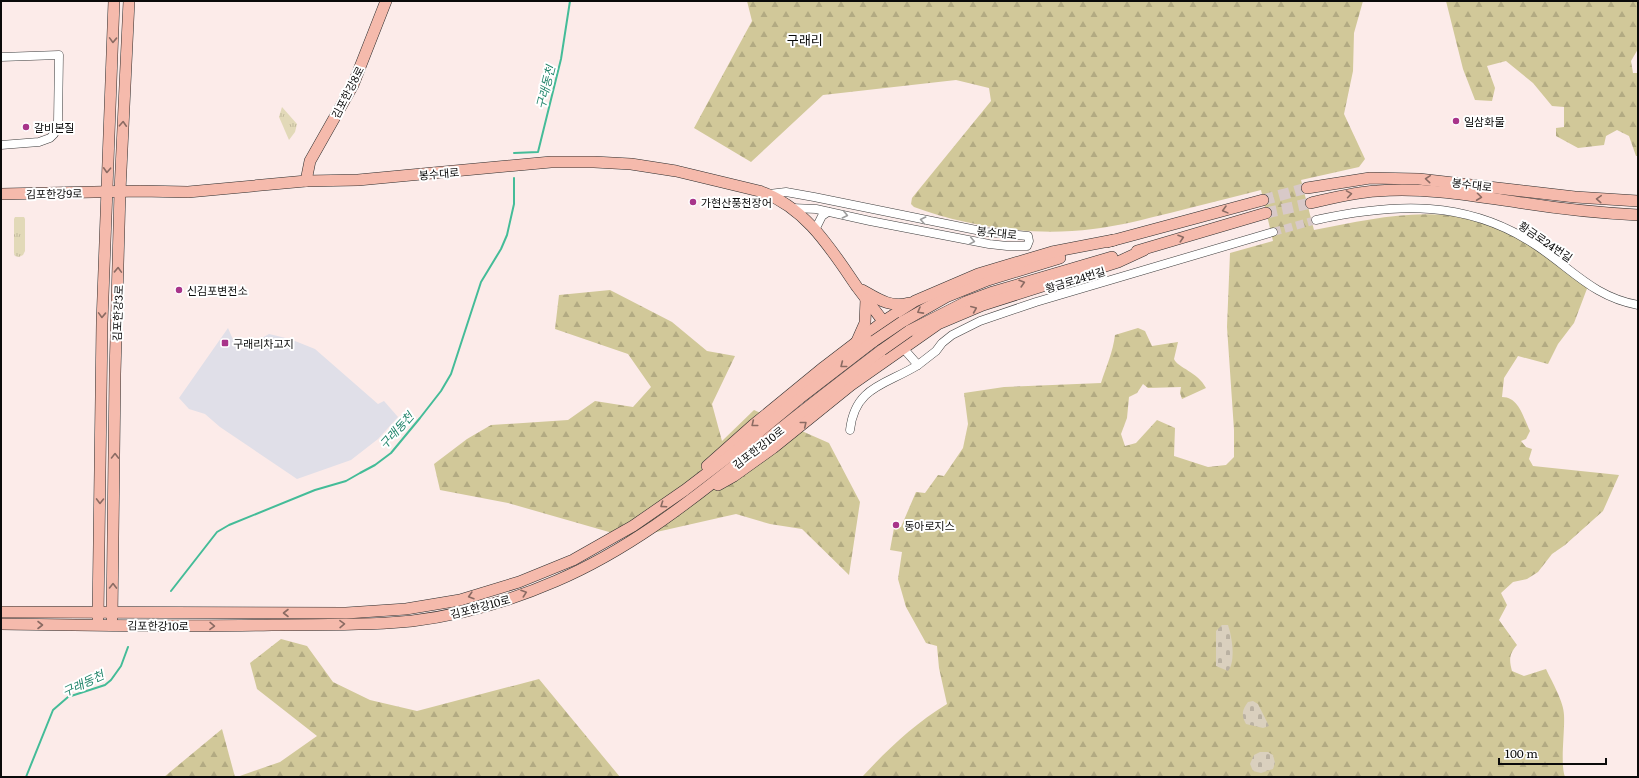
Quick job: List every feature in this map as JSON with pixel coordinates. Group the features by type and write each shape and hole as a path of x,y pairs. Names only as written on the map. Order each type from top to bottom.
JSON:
{"street":[{"name":"김포한강3로","path":"98,625 102,323 114,1"},
{"name":"김포한강3로","path":"112,625 115,374 120,191 129,1"},
{"name":"김포한강8로","path":"306,181 310,160 353,85 386,1"},
{"path":"1,57 59,55 58,122 54,134 50,138 40,142 1,145"},
{"name":"봉수대로","path":"106,192 188,192 306,181 358,180 551,162 610,162 676,171 769,194 792,208 815,230 838,258 857,287 903,348"},
{"name":"봉수대로","path":"1307,188 1370,178 1419,179 1575,197 1638,201"},
{"name":"봉수대로","path":"1311,203 1347,194 1404,190 1442,192 1569,209 1638,215"},
{"name":"김포한강9로","path":"1,194 106,192"},
{"name":"봉수대로","path":"769,194 786,192 814,197 986,232 1028,236 1029,241 1027,246 989,244 816,209 792,208"},
{"path":"792,208 801,201 814,197"},
{"path":"857,287 882,302 903,304 915,301 978,274 1052,252 1114,240 1263,200"},
{"name":"황금로24번길","path":"1316,220 1359,211 1390,208 1432,209 1464,214 1487,220 1516,232 1547,253 1593,288 1616,299 1638,304"},
{"path":"815,230 822,216 828,212"},
{"path":"691,500 734,476 773,448 851,385 938,324 983,305 1118,262 1144,250 1186,236 1266,213"},
{"name":"황금로24번길","path":"850,430 854,410 865,396 877,386 918,365 936,351 942,343 952,335 980,321 1036,302 1273,232"},
{"name":"김포한강10로","path":"1,612 346,613 406,609 460,600 519,582 573,560 633,526 685,490 736,451 800,398 874,341 902,322 946,297 974,286 1114,240"},
{"name":"김포한강10로","path":"1,624 230,626 372,624 411,621 451,614 497,603 556,582 650,530 691,500 882,350 909,332 966,302 993,292 1057,272 1119,255 1144,250"},
{"path":"856,343 865,323 866,299"},
{"path":"685,490 713,459 752,426 884,321 915,301"},
{"path":"903,348 918,365"}],"shaded area":[{"path":"228,328 238,351 269,334 290,339 315,349 378,404 384,401 398,417 378,439 351,460 297,479 220,427 205,414 189,409 179,398"}],"green space":[{"path":"747,1 1363,1 1354,33 1353,71 1344,114 1365,159 1359,167 1301,180 1314,230 1364,220 1414,214 1463,218 1488,224 1512,235 1541,253 1588,286 1574,323 1558,344 1548,364 1518,356 1504,378 1502,397 1513,400 1523,414 1530,431 1526,439 1521,441 1526,447 1532,449 1529,459 1533,466 1619,475 1603,511 1565,545 1552,554 1538,572 1527,579 1513,582 1501,593 1507,605 1499,620 1517,645 1512,651 1510,657 1512,671 1524,676 1546,669 1562,704 1564,722 1563,764 1565,777 862,777 902,738 923,720 947,704 939,668 937,646 926,643 906,607 898,579 902,552 890,550 894,528 901,527 916,492 925,493 938,475 944,476 963,448 968,424 964,393 1004,387 1101,383 1115,335 1138,328 1145,331 1152,346 1178,342 1174,359 1198,378 1206,388 1182,399 1180,393 1181,387 1148,388 1143,384 1137,393 1129,397 1127,418 1121,434 1125,446 1136,443 1157,420 1175,428 1174,456 1208,467 1226,465 1234,457 1234,430 1227,327 1230,253 1273,241 1261,190 1132,222 1103,228 1071,231 1025,231 979,225 914,207 911,204 912,198 991,101 989,88 956,80 823,95 751,162 694,128 752,21"},
{"path":"1446,1 1638,1 1638,49 1631,61 1633,73 1638,73 1638,156 1636,156 1629,136 1617,130 1606,136 1604,145 1578,148 1556,136 1556,128 1564,127 1564,107 1552,106 1533,83 1506,61 1487,66 1495,88 1492,101 1475,100 1463,69"},
{"path":"282,107 297,124 295,132 289,140 279,117"},
{"path":"15,217 24,217 25,219 25,251 23,255 19,257 15,256 14,253"},
{"path":"610,290 672,322 707,351 735,356 712,404 722,441 754,410 829,443 860,502 849,575 802,529 770,524 736,514 630,538 508,503 440,490 434,464 467,439 491,425 568,420 595,401 633,407 651,387 628,354 555,329 559,295"},
{"path":"1222,625 1228,625 1232,642 1233,655 1228,671 1216,666 1216,631"},
{"path":"281,639 307,646 333,682 370,700 417,711 539,679 620,777 237,777 280,762 317,736 257,689 250,663"},
{"path":"1253,701 1258,704 1269,726 1263,728 1246,724 1243,718 1243,710 1248,702"},
{"path":"222,729 235,777 164,777"},
{"path":"1260,752 1268,752 1273,755 1275,763 1273,769 1261,773 1253,771 1250,764 1254,755"}],"waterway":[{"name":"구래동천","path":"514,153 538,152 561,59 570,1"},
{"name":"구래동천","path":"171,591 217,532 229,525 315,490 346,481 375,465 391,453 441,391 451,374 481,282 501,249 507,235 514,204 514,178"},
{"name":"구래동천","path":"26,777 53,710 68,697 105,685 111,680 121,666 128,647"}],"tunnel":[{"path":"1263,200 1307,188"},
{"path":"1266,213 1311,203"},
{"path":"1273,232 1316,220"}],"place":[{"name":"일삼화물","path":"1456,121"},
{"name":"갈비본질","path":"26,127"},
{"name":"가현산풍천장어","path":"693,202"},
{"name":"신김포변전소","path":"179,290"},
{"name":"구래리차고지","path":"225,343"},
{"name":"동아로지스","path":"896,525"}],"district":[{"name":"구래리","path":"805,39"}]}
